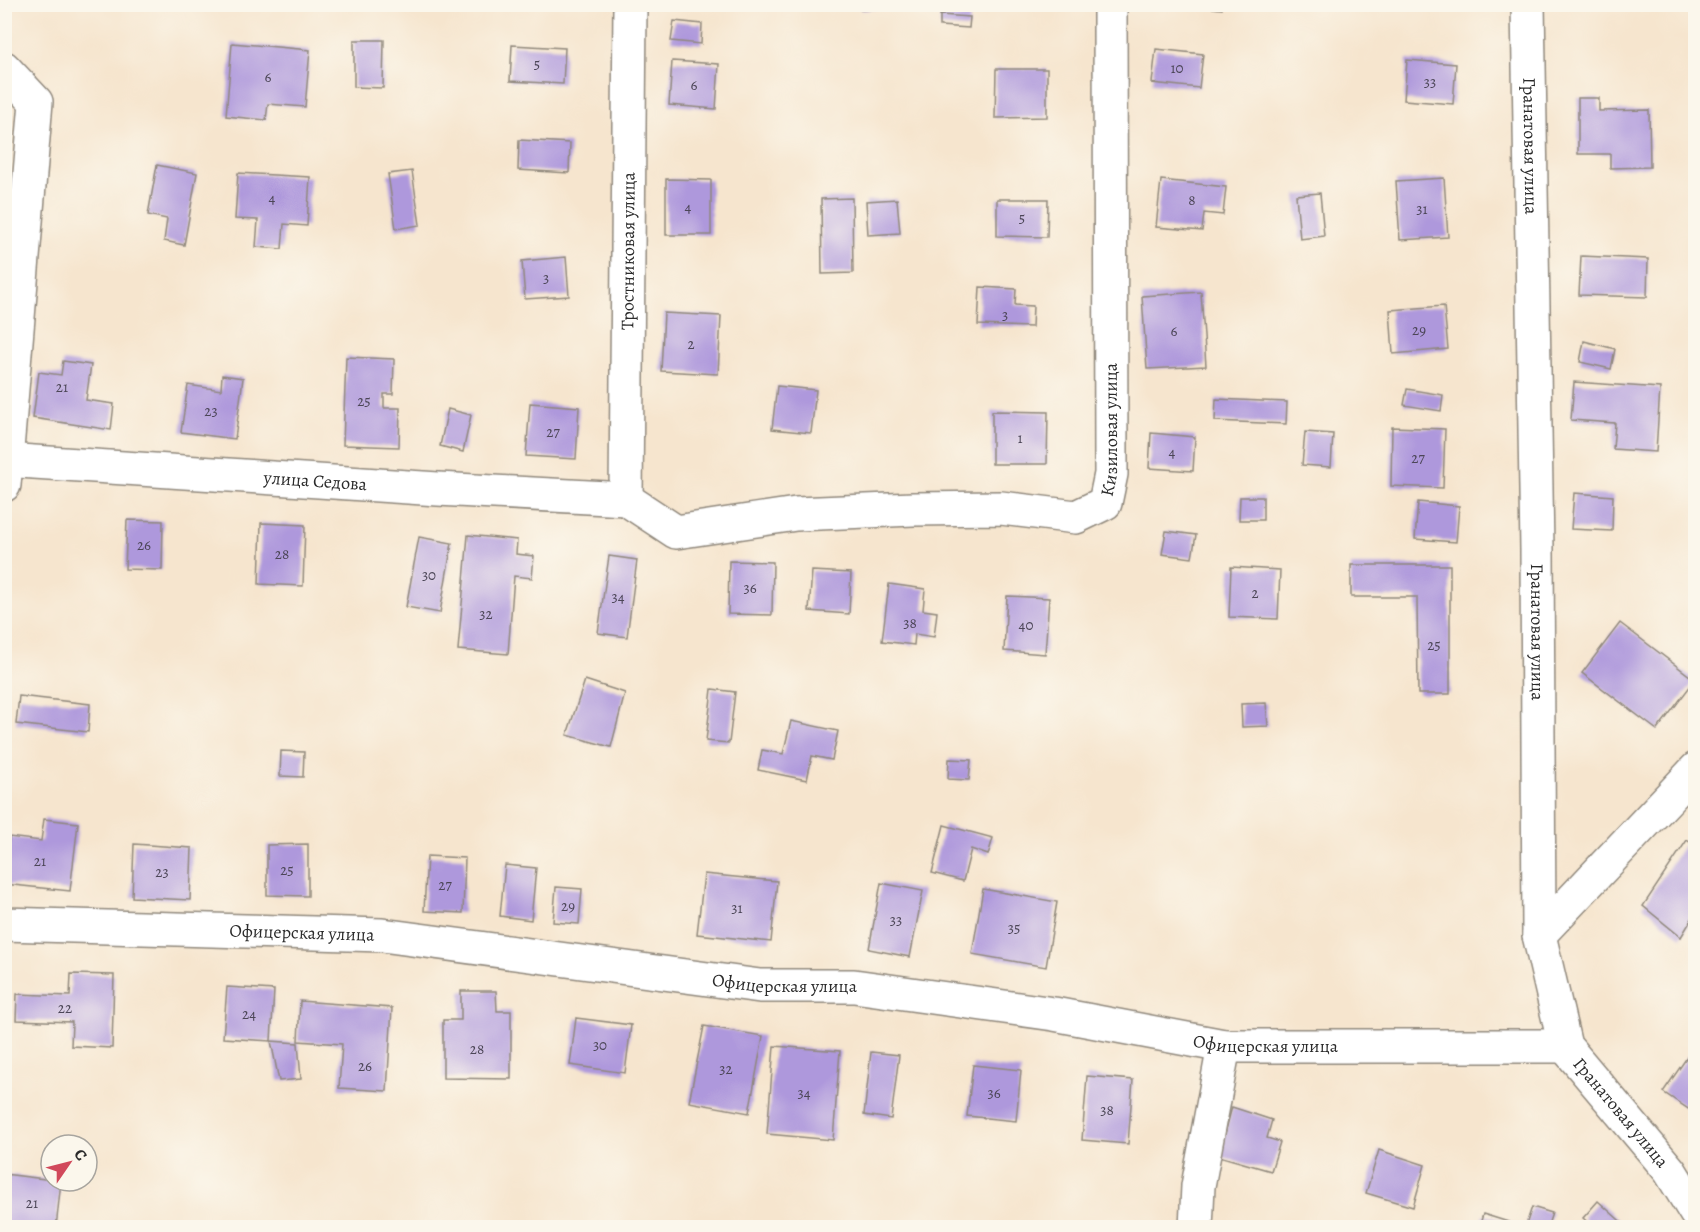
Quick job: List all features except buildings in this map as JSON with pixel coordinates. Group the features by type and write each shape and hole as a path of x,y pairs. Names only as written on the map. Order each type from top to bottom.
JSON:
{"street":[{"name":"Тростниковая улица","path":"626,499 630,4"},
{"name":"Кизиловая улица","path":"626,499 676,532 796,514 890,510 1001,508 1077,516 1105,502 1111,474 1110,4"},
{"name":"Гранатовая улица","path":"1528,4 1537,550 1539,935 1565,1046 1670,1171 1695,1213"},
{"path":"4,68 36,102 5,468"},
{"name":"улица Седова","path":"5,468 626,499"},
{"path":"1539,935 1695,769"},
{"name":"Офицерская улица","path":"4,924 382,935 760,986 854,986 1054,1014 1224,1046 1565,1046"},
{"path":"1196,1227 1198,1186 1224,1046"}]}
